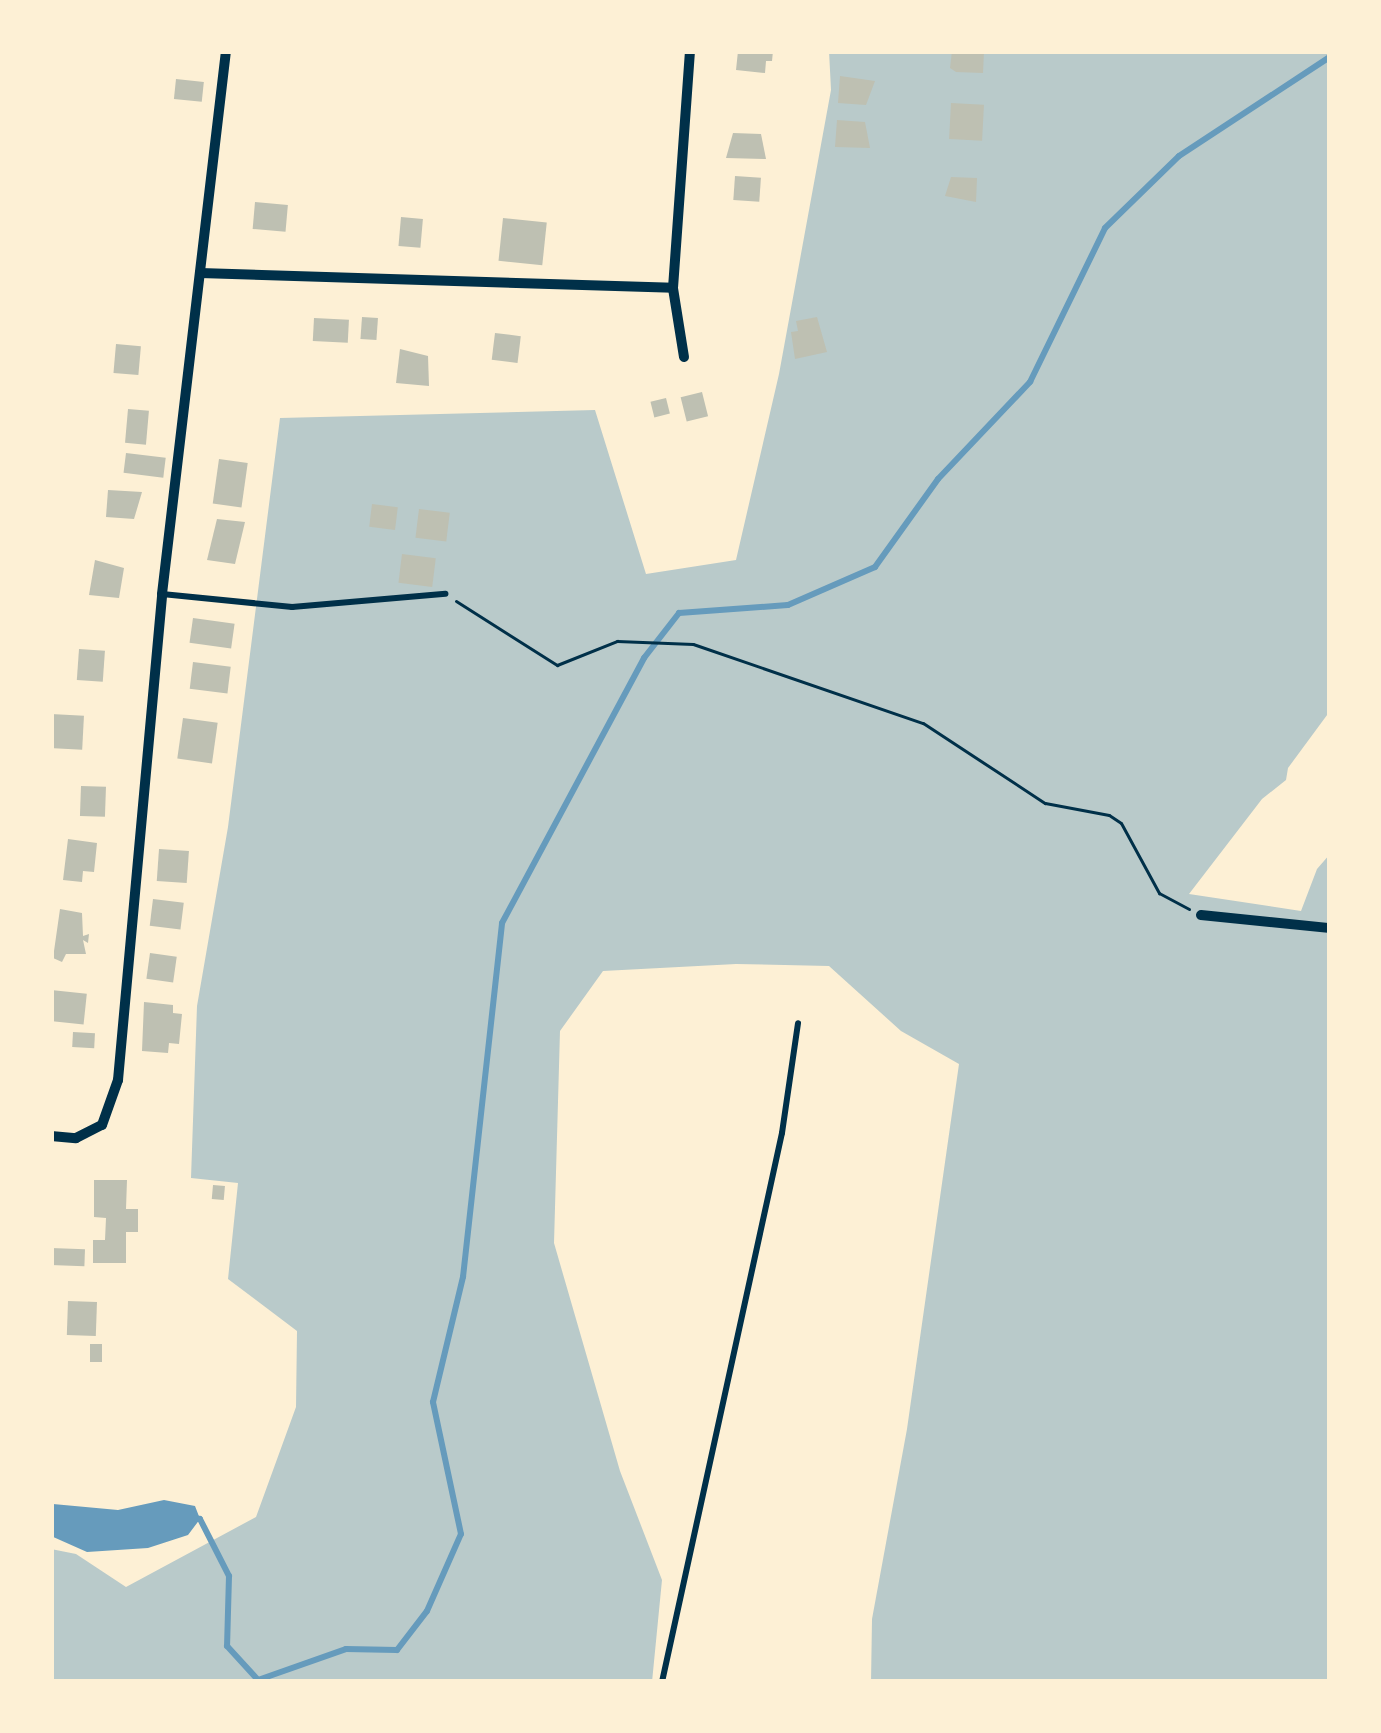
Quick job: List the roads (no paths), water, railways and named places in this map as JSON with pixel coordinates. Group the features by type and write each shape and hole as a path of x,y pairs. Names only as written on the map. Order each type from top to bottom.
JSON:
{"street":[{"path":"51,1136 76,1138 102,1125 118,1080 162,594 226,51"},
{"path":"684,357 673,288 690,51"},
{"path":"200,273 673,288"},
{"path":"1201,915 1330,928"}],"lane":[{"path":"162,594 292,607 445,594"},
{"path":"662,1682 782,1133 798,1023"}],"water":[{"path":"164,1500 195,1506 200,1519 188,1535 148,1548 87,1552 51,1536 53,1504 118,1510"}],"waterway":[{"path":"195,1518 200,1519 229,1576 227,1646 258,1680 346,1649 397,1650 427,1611 461,1534 433,1402 463,1277 502,923 644,658 679,613 788,605 875,567 938,479 1030,382 1105,228 1179,156 1330,57"}]}
